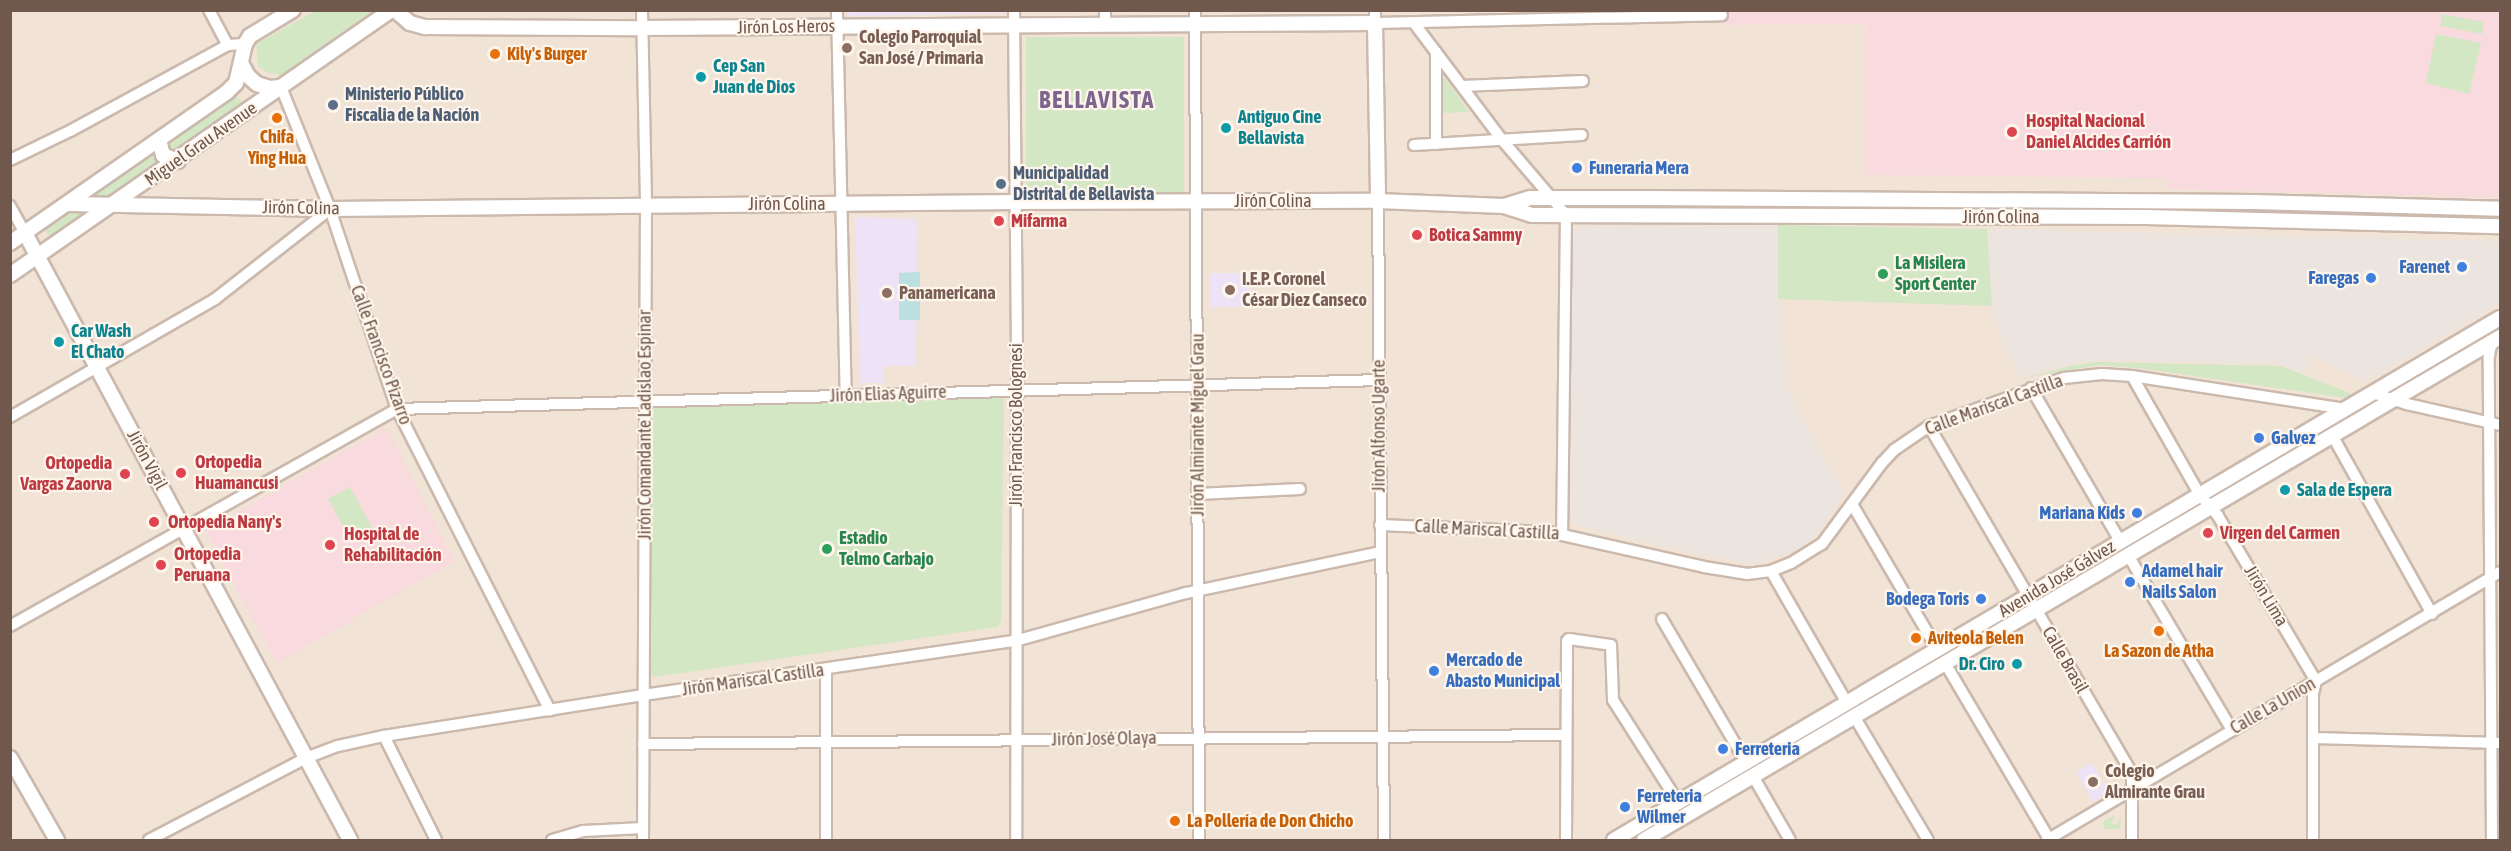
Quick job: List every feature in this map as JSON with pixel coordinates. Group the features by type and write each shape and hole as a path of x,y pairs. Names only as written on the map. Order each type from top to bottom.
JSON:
{"street":[{"path":"209,10 228,45"},
{"path":"10,160 70,131 228,45 246,44 259,28 293,10"},
{"name":"Miguel Grau Avenue","path":"10,275 393,10"},
{"name":"Jirón Los Heros","path":"393,10 410,23 424,27 642,28 1014,25 1105,18 1375,17 1414,23 1558,14 1722,15"},
{"name":"Jirón Comandante Ladislao Espinar","path":"642,10 646,206 643,840"},
{"path":"837,10 846,396"},
{"name":"Jirón Francisco Bolognesi","path":"1014,10 1017,390 1016,840"},
{"name":"Jirón Almirante Miguel Grau","path":"1195,17 1199,840"},
{"name":"Jirón Alfonso Ugarte","path":"1375,17 1384,840"},
{"path":"1414,23 1503,141 1566,215 1562,534"},
{"name":"Miguel Grau Avenue","path":"10,243 69,204 226,92 236,82 246,44"},
{"path":"1436,52 1436,144"},
{"path":"242,65 248,76 257,84 269,88 281,87"},
{"path":"1462,86 1582,81"},
{"name":"Calle Francisco Pizarro","path":"281,87 330,209 397,409 550,710"},
{"path":"1414,145 1582,135"},
{"path":"159,140 163,155 178,160"},
{"path":"153,177 155,198 161,207"},
{"name":"Jirón Colina","path":"1504,206 1530,198 1647,198 2254,202 2500,209"},
{"path":"1647,198 1647,216"},
{"path":"1725,199 1726,216"},
{"path":"1788,199 1788,216"},
{"path":"2003,218 2004,200"},
{"name":"Jirón Colina","path":"69,204 111,207 330,209 1015,201 1378,201 1504,206 1532,215 2252,219 2500,226"},
{"path":"2076,201 2076,218"},
{"name":"Jirón Vigil","path":"10,206 350,840"},
{"path":"10,417 215,299 330,209"},
{"name":"Avenida José Gálvez","path":"1614,840 2500,318"},
{"path":"2484,327 2496,339 2489,356 2495,424 2496,575 2496,743 2492,840"},
{"name":"Avenida José Gálvez","path":"1649,839 2496,339"},
{"name":"Calle Mariscal Castilla","path":"1380,525 1562,534 1704,567 1748,574 1771,571 1791,563 1822,544 1894,450 1929,426 2064,378 2102,374 2132,376 2345,409"},
{"name":"Jirón Lima","path":"2132,376 2200,495 2212,506 2316,681"},
{"name":"Jirón Elias Aguirre","path":"397,409 1378,380"},
{"path":"2031,388 2120,541"},
{"path":"2373,393 2495,424"},
{"path":"10,626 397,409"},
{"name":"Calle Brasil","path":"1929,426 2132,774 2132,840"},
{"path":"2332,435 2432,614"},
{"path":"1198,494 1300,489"},
{"path":"1852,504 1937,649"},
{"name":"Jirón Mariscal Castilla","path":"149,840 306,758 338,746 384,736 643,695 1015,641 1142,605 1380,552"},
{"path":"2128,555 2232,730"},
{"path":"1771,571 1847,703"},
{"name":"Calle La Union","path":"2048,840 2496,575"},
{"path":"1662,619 1746,762"},
{"path":"1566,840 1567,641 1611,645 1613,700 1678,802"},
{"path":"1945,663 2048,840"},
{"path":"826,670 826,840"},
{"path":"2313,840 2313,694 2316,681"},
{"path":"1854,716 1928,840"},
{"name":"Jirón José Olaya","path":"643,744 1566,735"},
{"path":"384,736 436,840"},
{"path":"2313,738 2496,743"},
{"path":"10,758 57,840"},
{"path":"1753,776 1790,840"},
{"path":"1643,823 1649,839"},
{"path":"552,840 582,831 643,828"}],"shaded area":[{"path":"11,11 2500,11 2500,840 11,840"},
{"path":"848,11 1008,11 1008,13 848,16"},
{"path":"1720,11 2500,11 2500,197 2166,189 2167,181 2164,178 1865,175 1866,24 1721,25"},
{"name":"Panamericana","path":"855,217 917,219 916,366 883,366 883,383 860,383"},
{"path":"1778,225 1778,299 1787,384 1800,417 1845,493 1825,524 1814,537 1794,552 1756,563 1694,553 1569,523 1571,226"},
{"path":"1987,229 2500,241 2500,303 2367,381 2312,355 2304,373 2280,364 2099,360 2070,364 2021,377 2003,343 1992,306"},
{"name":"I.E.P. Coronel César Diez Canseco","path":"1210,273 1249,273 1249,307 1210,307"},
{"name":"Hospital de Rehabilitación","path":"386,428 454,561 277,663 205,530"},
{"name":"Colegio Almirante Grau","path":"2092,763 2109,792 2093,802 2076,772"}],"green space":[{"path":"317,10 376,11 282,75 268,73 258,66 256,44"},
{"path":"2442,14 2484,22 2482,34 2440,26"},
{"path":"2436,34 2481,43 2469,94 2426,83"},
{"path":"1026,37 1184,37 1184,194 1026,195"},
{"path":"1445,78 1469,112 1441,113 1439,79"},
{"path":"235,96 241,100 243,107 176,158 161,145"},
{"path":"157,151 168,165 115,199 90,195"},
{"path":"72,208 86,208 92,213 53,241 43,228"},
{"name":"La Misilera Sport Center","path":"1778,225 1987,229 1992,306 1778,299"},
{"path":"2098,362 2281,366 2350,393 2351,397 2138,368 2099,365 2025,378 2070,366"},
{"name":"Estadio Telmo Carbajo","path":"1001,393 1004,398 1001,620 998,627 654,677 649,673 653,405"},
{"path":"350,487 372,527 350,539 328,499"},
{"path":"2116,814 2111,823 2117,825 2121,816 2120,829 2104,829 2103,822"}],"water":[{"path":"920,272 920,320 899,320 899,273"}],"place":[{"name":"Colegio Parroquial San José / Primaria","path":"847,48"},
{"name":"Kily's Burger","path":"495,54"},
{"name":"Cep San Juan de Dios","path":"701,77"},
{"name":"Ministerio Público Fiscalia de la Nación","path":"333,105"},
{"name":"Chifa Ying Hua","path":"277,118"},
{"name":"Antiguo Cine Bellavista","path":"1226,128"},
{"name":"Hospital Nacional Daniel Alcides Carrión","path":"2012,132"},
{"name":"Funeraria Mera","path":"1577,168"},
{"name":"Municipalidad Distrital de Bellavista","path":"1001,184"},
{"name":"Mifarma","path":"999,221"},
{"name":"Botica Sammy","path":"1417,235"},
{"name":"Farenet","path":"2462,267"},
{"name":"La Misilera Sport Center","path":"1883,274"},
{"name":"Faregas","path":"2371,278"},
{"name":"I.E.P. Coronel César Diez Canseco","path":"1230,290"},
{"name":"Panamericana","path":"887,293"},
{"name":"Car Wash El Chato","path":"59,342"},
{"name":"Galvez","path":"2259,438"},
{"name":"Ortopedia Huamancusi","path":"181,473"},
{"name":"Ortopedia Vargas Zaorva","path":"125,474"},
{"name":"Sala de Espera","path":"2285,490"},
{"name":"Mariana Kids","path":"2137,513"},
{"name":"Ortopedia Nany's","path":"154,522"},
{"name":"Virgen del Carmen","path":"2208,533"},
{"name":"Hospital de Rehabilitación","path":"330,545"},
{"name":"Estadio Telmo Carbajo","path":"827,549"},
{"name":"Ortopedia Peruana","path":"161,565"},
{"name":"Adamel hair Nails Salon","path":"2130,582"},
{"name":"Bodega Toris","path":"1981,599"},
{"name":"La Sazon de Atha","path":"2159,631"},
{"name":"Aviteola Belen","path":"1916,638"},
{"name":"Dr. Ciro","path":"2017,664"},
{"name":"Mercado de Abasto Municipal","path":"1434,671"},
{"name":"Ferreteria","path":"1723,749"},
{"name":"Colegio Almirante Grau","path":"2093,782"},
{"name":"Ferreteria Wilmer","path":"1625,807"},
{"name":"La Pollería de Don Chicho","path":"1175,821"}],"district":[{"name":"BELLAVISTA","path":"1097,100"}]}
